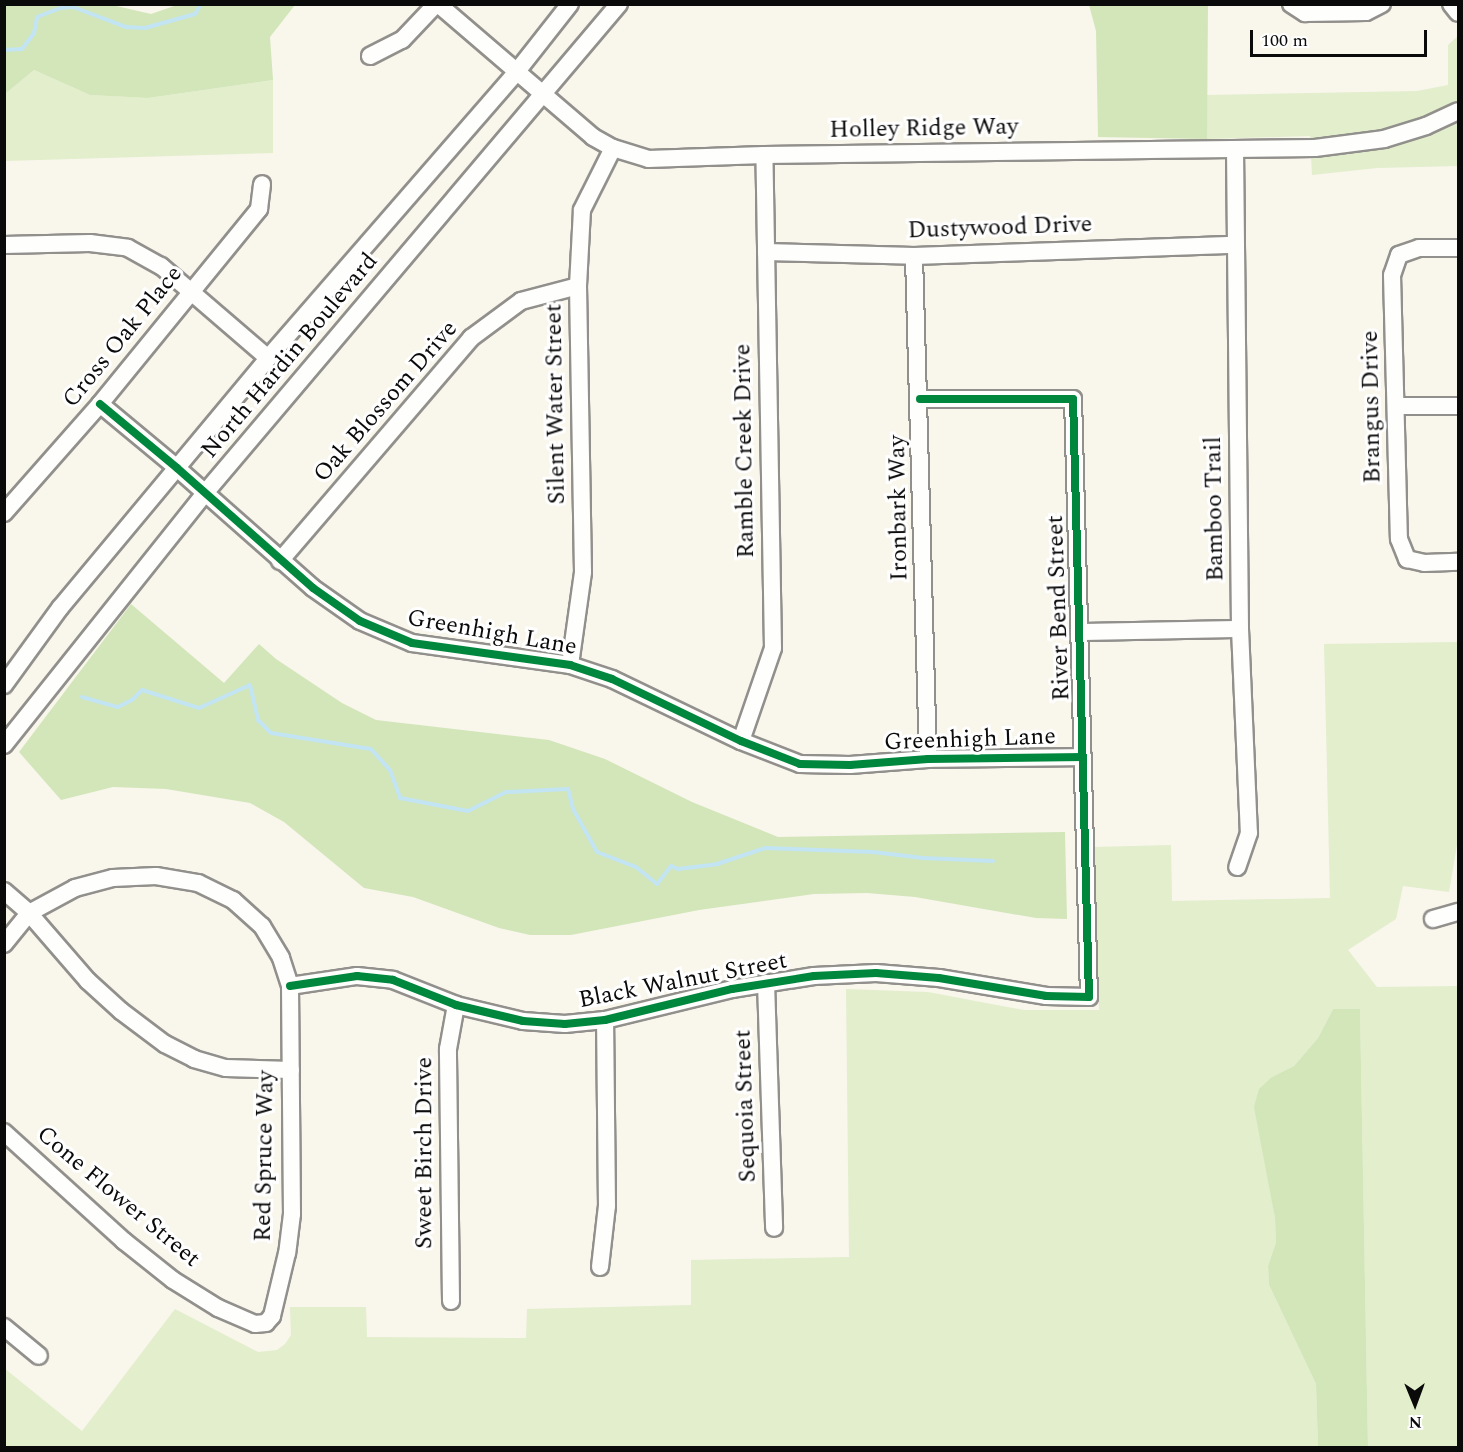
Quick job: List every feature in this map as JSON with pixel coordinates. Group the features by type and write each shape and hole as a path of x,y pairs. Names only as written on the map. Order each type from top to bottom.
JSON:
{"street":[{"path":"370,56 402,40 437,4"},
{"name":"Holley Ridge Way","path":"437,4 518,70 593,137 634,156 661,160 764,155 1315,148 1370,142 1426,126 1458,111"},
{"name":"North Hardin Boulevard","path":"4,685 60,608 268,358 518,70 570,4"},
{"name":"North Hardin Boulevard","path":"4,745 205,493 619,4"},
{"path":"1291,4 1305,13 1366,12 1382,4"},
{"path":"1451,4 1458,14"},
{"name":"Silent Water Street","path":"570,665 583,572 578,286 582,210 613,148"},
{"name":"Bamboo Trail","path":"1235,149 1240,629 1249,833 1237,867"},
{"name":"Ramble Creek Drive","path":"741,741 773,648 764,155"},
{"name":"Cross Oak Place","path":"8,504 100,404 259,208 262,184"},
{"path":"4,244 90,243 128,248 161,266 268,358"},
{"name":"Dustywood Drive","path":"766,252 914,256 1235,244"},
{"name":"Brangus Drive","path":"1458,248 1419,248 1399,255 1392,275 1398,406 1399,539 1407,558 1424,563 1458,562"},
{"name":"Ironbark Way","path":"914,256 920,399 928,759"},
{"name":"Oak Blossom Drive","path":"280,561 471,338 521,301 578,286"},
{"name":"River Bend Street","path":"920,399 1073,399 1089,997"},
{"name":"Greenhigh Lane","path":"100,404 177,468 313,588 360,621 412,643 570,665 612,679 741,741 800,764 850,765 928,759 1083,756"},
{"path":"1398,406 1458,406"},
{"path":"1079,632 1240,629"},
{"name":"Red Spruce Way","path":"29,914 75,888 113,878 156,876 198,883 233,900 262,926 281,958 290,986 292,1214 275,1309 266,1323"},
{"path":"4,891 29,914 88,981 165,1044 194,1059 226,1068 291,1070"},
{"path":"1433,919 1458,912"},
{"path":"4,944 29,914"},
{"name":"Black Walnut Street","path":"290,986 357,976 393,980 456,1005 523,1021 565,1024 605,1020 766,983 814,976 876,973 939,978 1046,996 1089,997"},
{"name":"Sequoia Street","path":"766,983 774,1228"},
{"name":"Sweet Birch Drive","path":"451,1301 448,1048 456,1005"},
{"path":"600,1267 607,1206 605,1020"},
{"name":"Cone Flower Street","path":"4,1132 124,1241 173,1280 237,1317 255,1324 266,1323"},
{"path":"4,1327 39,1356"}],"green space":[{"path":"5,4 112,5 151,14 177,5 295,5 270,37 273,80 148,98 90,95 34,70 5,94"},
{"path":"1089,5 1208,5 1207,139 1098,137 1096,31"},
{"path":"1458,36 1458,166 1377,168 1312,175 1310,136 1207,139 1207,95 1417,91 1448,85 1448,45"},
{"path":"34,70 90,95 148,98 273,80 273,153 5,161 5,94"},
{"path":"131,604 224,683 259,644 276,659 342,703 376,720 549,740 605,759 692,802 778,837 1065,832 1067,919 1036,918 915,897 867,893 814,894 699,910 571,935 530,935 499,928 413,897 364,888 284,822 250,803 166,789 113,787 61,800 19,752"},
{"path":"1458,642 1458,839 1449,892 1403,886 1396,919 1348,950 1377,987 1458,986 1458,1447 1368,1447 1360,1009 1333,1009 1318,1038 1294,1066 1272,1077 1267,1167 1275,1218 1276,1242 1268,1266 1269,1285 1316,1384 1318,1447 5,1447 4,1368 82,1431 175,1309 258,1352 277,1350 285,1344 291,1335 290,1307 366,1307 367,1337 526,1338 527,1309 691,1305 691,1260 849,1257 846,989 928,992 1024,1010 1099,1010 1094,847 1171,845 1172,901 1330,898 1324,644"},
{"path":"1333,1009 1360,1009 1368,1447 1318,1447 1316,1384 1269,1285 1268,1266 1276,1242 1275,1218 1254,1107 1259,1089 1272,1077 1294,1066 1318,1038"}],"waterway":[{"path":"4,50 22,49 34,33 37,17 61,8 73,7 126,27 145,28 195,14 201,4"},
{"path":"82,697 118,707 132,700 142,690 199,708 250,685 258,720 271,733 371,749 390,770 400,798 468,811 506,792 568,789 573,809 597,852 636,867 657,884 671,866 678,869 717,864 765,848 873,852 923,858 993,861"}],"cycle path":[{"path":"290,986 357,976 393,980 456,1005 523,1021 565,1024 605,1020 732,989 814,976 876,973 939,978 1046,996 1089,997 1073,399 920,399"},
{"path":"100,404 177,468 313,588 360,621 412,643 570,665 612,679 741,741 800,764 850,765 928,759 1083,757"}]}
